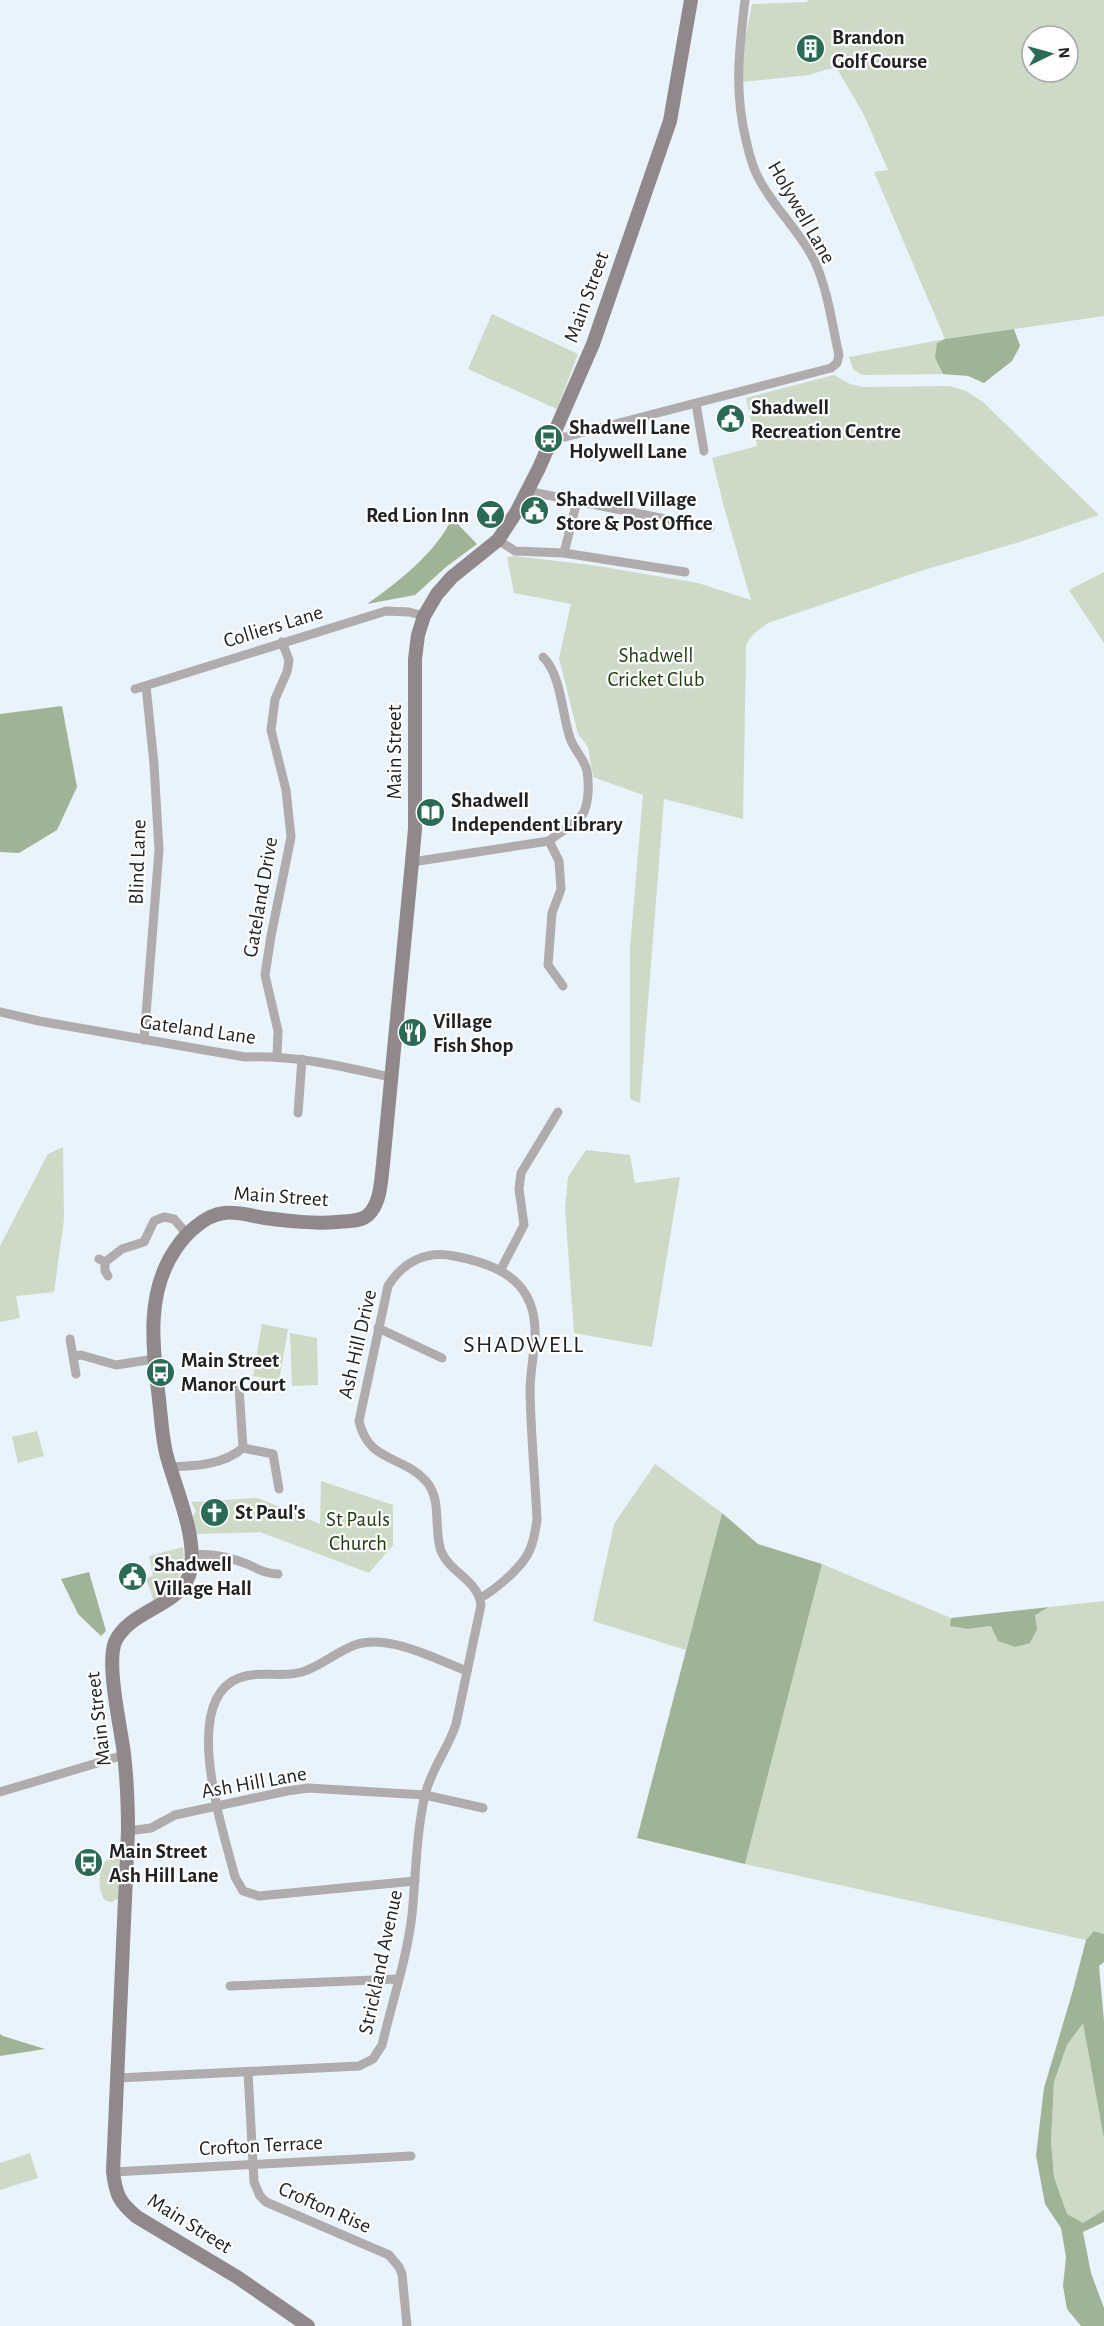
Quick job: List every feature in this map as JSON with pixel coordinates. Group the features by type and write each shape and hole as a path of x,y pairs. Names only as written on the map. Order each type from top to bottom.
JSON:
{"street":[{"name":"Main Street","path":"308,2326 237,2277 137,2217 122,2204 117,2196 114,2172 128,1832 124,1755 113,1674 113,1650 115,1642 130,1625 175,1595 183,1586 191,1568 183,1510 163,1440 154,1359 154,1314 157,1291 162,1270 187,1234 205,1221 223,1213 310,1223 354,1221 369,1215 376,1204 380,1191 415,829 415,659 418,635 424,616 437,594 452,577 498,540 527,491 592,344 670,121 691,0"},
{"name":"Holywell Lane","path":"552,437 565,437 831,368 838,359 824,290 814,262 758,179 749,155 739,102 737,76 745,0"},
{"path":"696,404 704,451"},
{"path":"527,491 710,528"},
{"path":"564,553 577,501"},
{"path":"498,540 515,551 564,553 685,572"},
{"name":"Colliers Lane","path":"135,688 386,611 409,612 424,616"},
{"name":"Gateland Drive","path":"277,1056 278,1030 265,975 291,837 286,790 271,730 274,699 287,672 289,660 282,642"},
{"path":"412,862 549,841 575,822 583,813 588,800 587,773 584,763 571,743 554,670 543,657"},
{"name":"Blind Lane","path":"144,1040 159,850 154,764 146,686"},
{"path":"549,841 559,861 561,889 552,913 548,965 562,986"},
{"name":"Gateland Lane","path":"0,1012 245,1057 277,1056 302,1059 390,1077"},
{"path":"298,1113 302,1059"},
{"path":"501,1269 524,1225 519,1190 521,1173 558,1112"},
{"path":"108,1276 102,1260 122,1249 144,1242 154,1221 164,1217 174,1218 187,1234"},
{"name":"Ash Hill Drive","path":"438,1254 454,1256 501,1269 517,1282 529,1299 535,1318 530,1394 537,1521 534,1540 526,1558 495,1589 480,1598 473,1586 448,1562 441,1549 435,1499 431,1489 416,1474 377,1453 362,1434 359,1421 360,1409 378,1328 388,1286 396,1274 408,1263 422,1256 438,1254"},
{"path":"378,1328 442,1358"},
{"path":"70,1339 76,1374"},
{"path":"73,1356 85,1356 116,1365 154,1359"},
{"path":"222,1387 239,1388 243,1448"},
{"path":"171,1467 203,1465 233,1456 243,1448 273,1454 279,1489"},
{"path":"191,1555 206,1554 245,1563 267,1574 278,1574"},
{"path":"425,1795 435,1767 452,1735 480,1612 480,1598"},
{"path":"415,1881 259,1896 243,1891 235,1877 209,1763 208,1728 212,1710 219,1694 238,1678 254,1674 295,1674 313,1668 356,1645 379,1641 467,1671"},
{"path":"0,1792 124,1755"},
{"name":"Ash Hill Lane","path":"128,1832 151,1828 175,1815 308,1788 425,1795 483,1808"},
{"name":"Strickland Avenue","path":"118,2078 359,2066 373,2059 382,2045 412,1916 425,1795"},
{"path":"230,1986 398,1979"},
{"name":"Crofton Rise","path":"248,2072 253,2163 257,2190 266,2202 389,2255 402,2274 407,2326"},
{"name":"Crofton Terrace","path":"114,2172 411,2156"}],"green space":[{"name":"Brandon Golf Course","path":"808,0 1104,0 1104,316 945,339 874,172 888,170 863,113 836,67 808,75 742,82 743,50 752,4 807,2"},
{"path":"492,314 578,354 557,409 468,369"},
{"path":"1014,329 1020,346 1012,361 984,383 968,376 943,374 935,358 937,343 945,339"},
{"path":"945,339 935,358 943,374 862,375 853,369 849,357"},
{"name":"Shadwell Cricket Club","path":"834,375 850,384 863,387 949,386 966,391 983,402 1099,515 1020,542 917,572 768,623 751,636 746,645 743,819 664,799 640,1103 630,1099 630,948 643,795 593,777 588,747 578,734 559,658 571,604 514,593 507,557 591,565 698,583 751,600 712,458 757,446 746,398"},
{"path":"452,518 477,544 446,567 415,595 367,604 403,577 426,555 437,543"},
{"path":"1104,572 1104,643 1069,590"},
{"path":"62,706 77,787 57,830 19,853 0,852 0,714"},
{"path":"63,1147 64,1219 54,1292 16,1296 20,1318 0,1322 0,1246 48,1154"},
{"path":"586,1150 630,1155 635,1183 680,1177 652,1347 574,1333 565,1208 568,1177"},
{"path":"262,1324 288,1329 279,1381 253,1376"},
{"path":"290,1333 317,1338 318,1385 292,1386"},
{"path":"37,1431 44,1456 18,1463 12,1437"},
{"path":"655,1464 722,1513 686,1650 593,1621 614,1524"},
{"name":"St Pauls Church","path":"321,1481 393,1505 393,1545 369,1573 260,1532 196,1534 193,1516 196,1511 191,1502 258,1498 320,1524"},
{"path":"722,1513 758,1544 822,1564 745,1864 637,1838"},
{"path":"183,1547 183,1565 178,1579 154,1602 146,1578 153,1576 149,1556"},
{"path":"822,1564 951,1618 951,1626 968,1629 991,1626 1034,1615 1049,1607 1104,1601 1104,1934 1094,1931 1086,1940 745,1864"},
{"path":"89,1572 106,1631 101,1636 78,1614 61,1579"},
{"path":"1049,1607 1035,1615 1037,1629 1030,1643 1015,1647 998,1641 991,1626 968,1629 950,1626 951,1618"},
{"path":"113,1856 119,1858 118,1899 111,1902 105,1900 102,1895 100,1875 104,1863"},
{"path":"1094,1931 1104,1934 1104,1962 1099,1966 1104,2021 1104,2139 1083,2023 1067,2045 1054,2082 1051,2141 1054,2177 1067,2214 1083,2223 1104,2210 1104,2222 1083,2232 1091,2273 1104,2308 1104,2326 1081,2326 1067,2309 1063,2286 1066,2257 1061,2228 1045,2204 1036,2155 1044,2088 1086,1940"},
{"path":"1083,2022 1104,2139 1104,2210 1083,2223 1067,2214 1054,2177 1051,2141 1054,2082 1067,2045"},
{"path":"0,2034 3,2036 45,2049 0,2056"},
{"path":"30,2153 38,2178 0,2190 0,2163"}],"place":[{"name":"Brandon Golf Course","path":"811,49"},
{"name":"Shadwell Recreation Centre","path":"730,419"},
{"name":"Shadwell Lane Holywell Lane","path":"548,439"},
{"name":"Shadwell Village Store & Post Office","path":"535,511"},
{"name":"Red Lion Inn","path":"490,515"},
{"name":"Shadwell Independent Library","path":"430,812"},
{"name":"Village Fish Shop","path":"412,1033"},
{"name":"Main Street Manor Court","path":"160,1372"},
{"name":"St Paul's","path":"214,1512"},
{"name":"Shadwell Village Hall","path":"133,1576"},
{"name":"Main Street Ash Hill Lane","path":"88,1863"}],"district":[{"name":"SHADWELL","path":"524,1344"}]}
